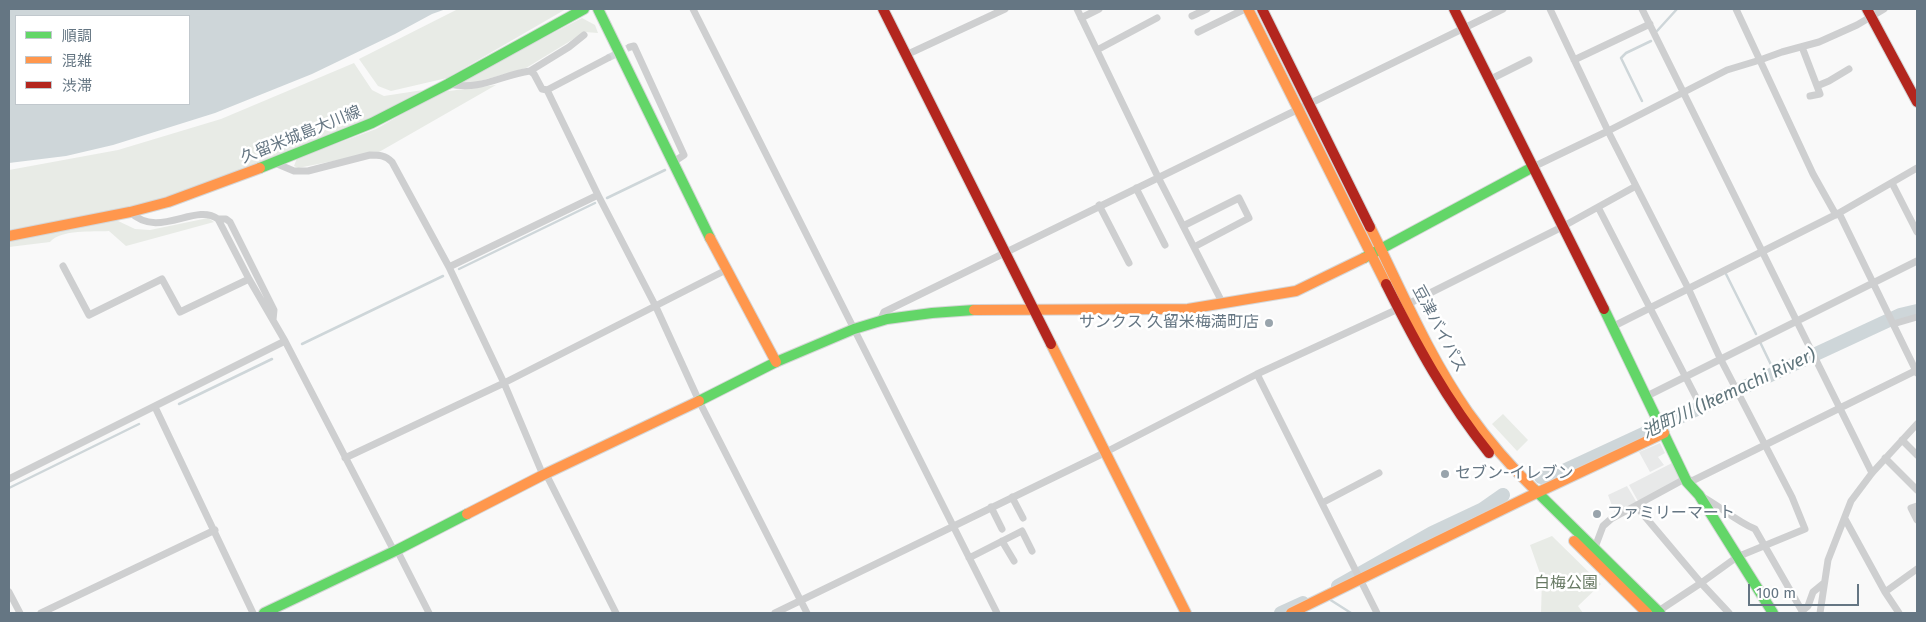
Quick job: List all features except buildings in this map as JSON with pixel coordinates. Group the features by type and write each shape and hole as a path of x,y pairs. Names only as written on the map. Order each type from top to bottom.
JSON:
{"main road":[{"name":"久留米城島大川線","path":"9,236 130,212 209,188 275,163 372,123 448,84 584,9"},
{"path":"598,9 726,270 776,362"},
{"path":"883,9 1006,251 1104,453 1186,613"},
{"name":"豆津バイパス","path":"1247,9 1299,108 1370,255 1403,306"},
{"name":"豆津バイパス","path":"1262,9 1381,249 1403,306 1446,396 1472,434 1592,553 1658,613"},
{"path":"1454,9 1647,396 1687,482 1699,495 1772,613"},
{"path":"1869,13 1917,102"},
{"path":"264,613 396,551 545,474 700,401 776,362 854,329 880,321 932,312 1188,309 1296,291 1370,255 1533,167"},
{"path":"1291,613 1532,495 1664,433"},
{"name":"豆津バイパス","path":"1592,553 1647,613"}],"street":[{"path":"693,9 997,613"},
{"path":"906,55 1005,9"},
{"path":"1077,9 1158,177 1223,304"},
{"path":"1081,18 1099,9"},
{"path":"1192,16 1207,9"},
{"path":"1198,32 1247,9"},
{"path":"880,321 884,312 1099,205 1503,9"},
{"path":"1550,9 1608,131 1688,288 1720,358 1792,497 1805,529 1737,557 1658,613"},
{"path":"1642,9 1872,473"},
{"path":"1592,553 1602,526 1616,516 1681,481 1687,482 1917,371 1838,214 1813,174 1736,9"},
{"path":"1533,167 1727,70 1802,47 1857,25 1869,13 1884,9"},
{"path":"1097,50 1157,18"},
{"path":"1574,60 1650,24"},
{"path":"448,84 463,87 496,81 530,71 569,47 584,35"},
{"path":"630,47 634,46 684,155 674,162"},
{"path":"1802,47 1820,94 1810,96"},
{"path":"547,90 608,58"},
{"path":"1489,80 1529,60"},
{"path":"1817,86 1849,69"},
{"path":"530,71 534,74 542,88 547,90 598,196 656,307 700,401 807,613"},
{"path":"275,163 294,172 308,171 370,155 380,155 392,162 449,267 504,382 545,474 616,613"},
{"path":"1612,327 1838,214 1917,168"},
{"path":"1892,183 1917,232"},
{"path":"775,613 1104,453 1257,374 1403,306 1562,227 1636,186"},
{"path":"1136,188 1165,245"},
{"path":"449,267 598,196"},
{"path":"1183,226 1239,198 1249,218 1194,247"},
{"path":"1099,205 1129,262"},
{"path":"1598,207 1699,403"},
{"path":"130,212 137,219 145,222 157,223 207,214 218,219 226,219 230,222 274,310 273,320"},
{"path":"218,219 429,613"},
{"path":"1647,396 1917,261"},
{"path":"63,266 89,315 162,279 180,312 249,279"},
{"path":"345,458 656,307 726,270"},
{"path":"1893,324 1917,317"},
{"path":"9,479 285,341"},
{"path":"1257,374 1377,613"},
{"path":"155,407 253,613"},
{"path":"1820,613 1828,560 1851,501 1872,473 1917,424"},
{"path":"1902,440 1917,455"},
{"path":"1885,458 1916,486"},
{"path":"1322,504 1379,473"},
{"path":"1699,495 1714,502 1745,525 1755,529 1802,611 1808,606 1813,592 1824,583"},
{"path":"1012,497 1023,518"},
{"path":"1636,506 1729,613"},
{"path":"1917,506 1912,508 1917,520"},
{"path":"991,508 1002,529"},
{"path":"1845,519 1885,592 1899,613"},
{"path":"41,613 215,530"},
{"path":"969,558 1022,531 1032,551"},
{"path":"1002,541 1014,561"},
{"path":"1885,592 1917,569"},
{"path":"9,592 20,613"}],"shaded area":[{"path":"9,9 446,9 432,14 312,74 215,113 113,145 66,156 9,163"},
{"path":"1660,443 1665,453 1658,457 1664,465 1650,472 1639,452"},
{"path":"1672,463 1680,479 1638,501 1629,485"},
{"path":"1627,486 1637,503 1615,514 1608,495"}],"green space":[{"path":"458,9 566,9 447,78 391,91 378,86 359,59"},
{"path":"582,18 595,25 598,33 585,32 526,68 466,85 462,80"},
{"path":"354,63 372,90 384,96 423,90 367,120 207,184 140,206 9,230 9,170 118,150 221,119"},
{"path":"496,85 379,152 298,168 294,166 297,158 376,129 441,92"},
{"path":"208,218 214,222 126,246 109,231 86,231 62,235 50,242 9,247 9,241 116,220 135,229 150,230"},
{"path":"1503,414 1528,440 1517,451 1492,424"},
{"name":"白梅公園","path":"1552,536 1601,584 1578,606 1583,613 1541,613 1542,579 1530,545"}],"waterway":[{"path":"1657,31 1677,9"},
{"path":"1642,101 1621,58 1626,53 1651,41"},
{"path":"607,198 665,170"},
{"path":"459,269 595,203"},
{"path":"1726,274 1756,334"},
{"path":"302,344 443,276"},
{"name":"池町川 (Ikemachi River)","path":"1541,477 1559,473 1900,315 1917,311"},
{"path":"1760,342 1775,373"},
{"path":"179,404 272,359"},
{"path":"9,488 139,424"},
{"name":"池町川 (Ikemachi River)","path":"1338,586 1432,533 1483,509 1503,495"},
{"path":"1329,599 1351,613"},
{"name":"池町川 (Ikemachi River)","path":"1281,613 1303,603"}],"tunnel":[{"path":"608,58 630,47"}],"traffic: fast":[{"path":"260,168 372,123 448,84 584,9"},
{"path":"598,9 710,238"},
{"path":"1364,258 1533,167"},
{"path":"1604,309 1687,482 1699,495 1773,613"},
{"path":"699,401 776,362 854,329 887,319 974,310"},
{"path":"1535,490 1660,613"},
{"path":"264,613 397,550 467,514"}],"traffic: slow":[{"path":"1248,9 1386,284"},
{"path":"9,236 130,212 168,202 260,168"},
{"path":"1370,227 1440,368 1468,412 1491,443 1535,490"},
{"path":"710,238 776,362"},
{"path":"974,310 1188,309 1296,291 1364,258"},
{"path":"1051,344 1186,613"},
{"path":"467,514 543,475 699,401"},
{"path":"1291,613 1664,433"},
{"path":"1574,541 1647,613"}],"traffic: jam":[{"path":"883,9 1051,344"},
{"path":"1262,9 1370,227"},
{"path":"1454,9 1604,309"},
{"path":"1867,9 1917,102"},
{"path":"1386,284 1433,372 1459,413 1489,453"}],"place":[{"name":"サンクス 久留米梅満町店","path":"1269,323"},
{"name":"セブン-イレブン","path":"1445,474"},
{"name":"ファミリーマート","path":"1597,514"}]}
